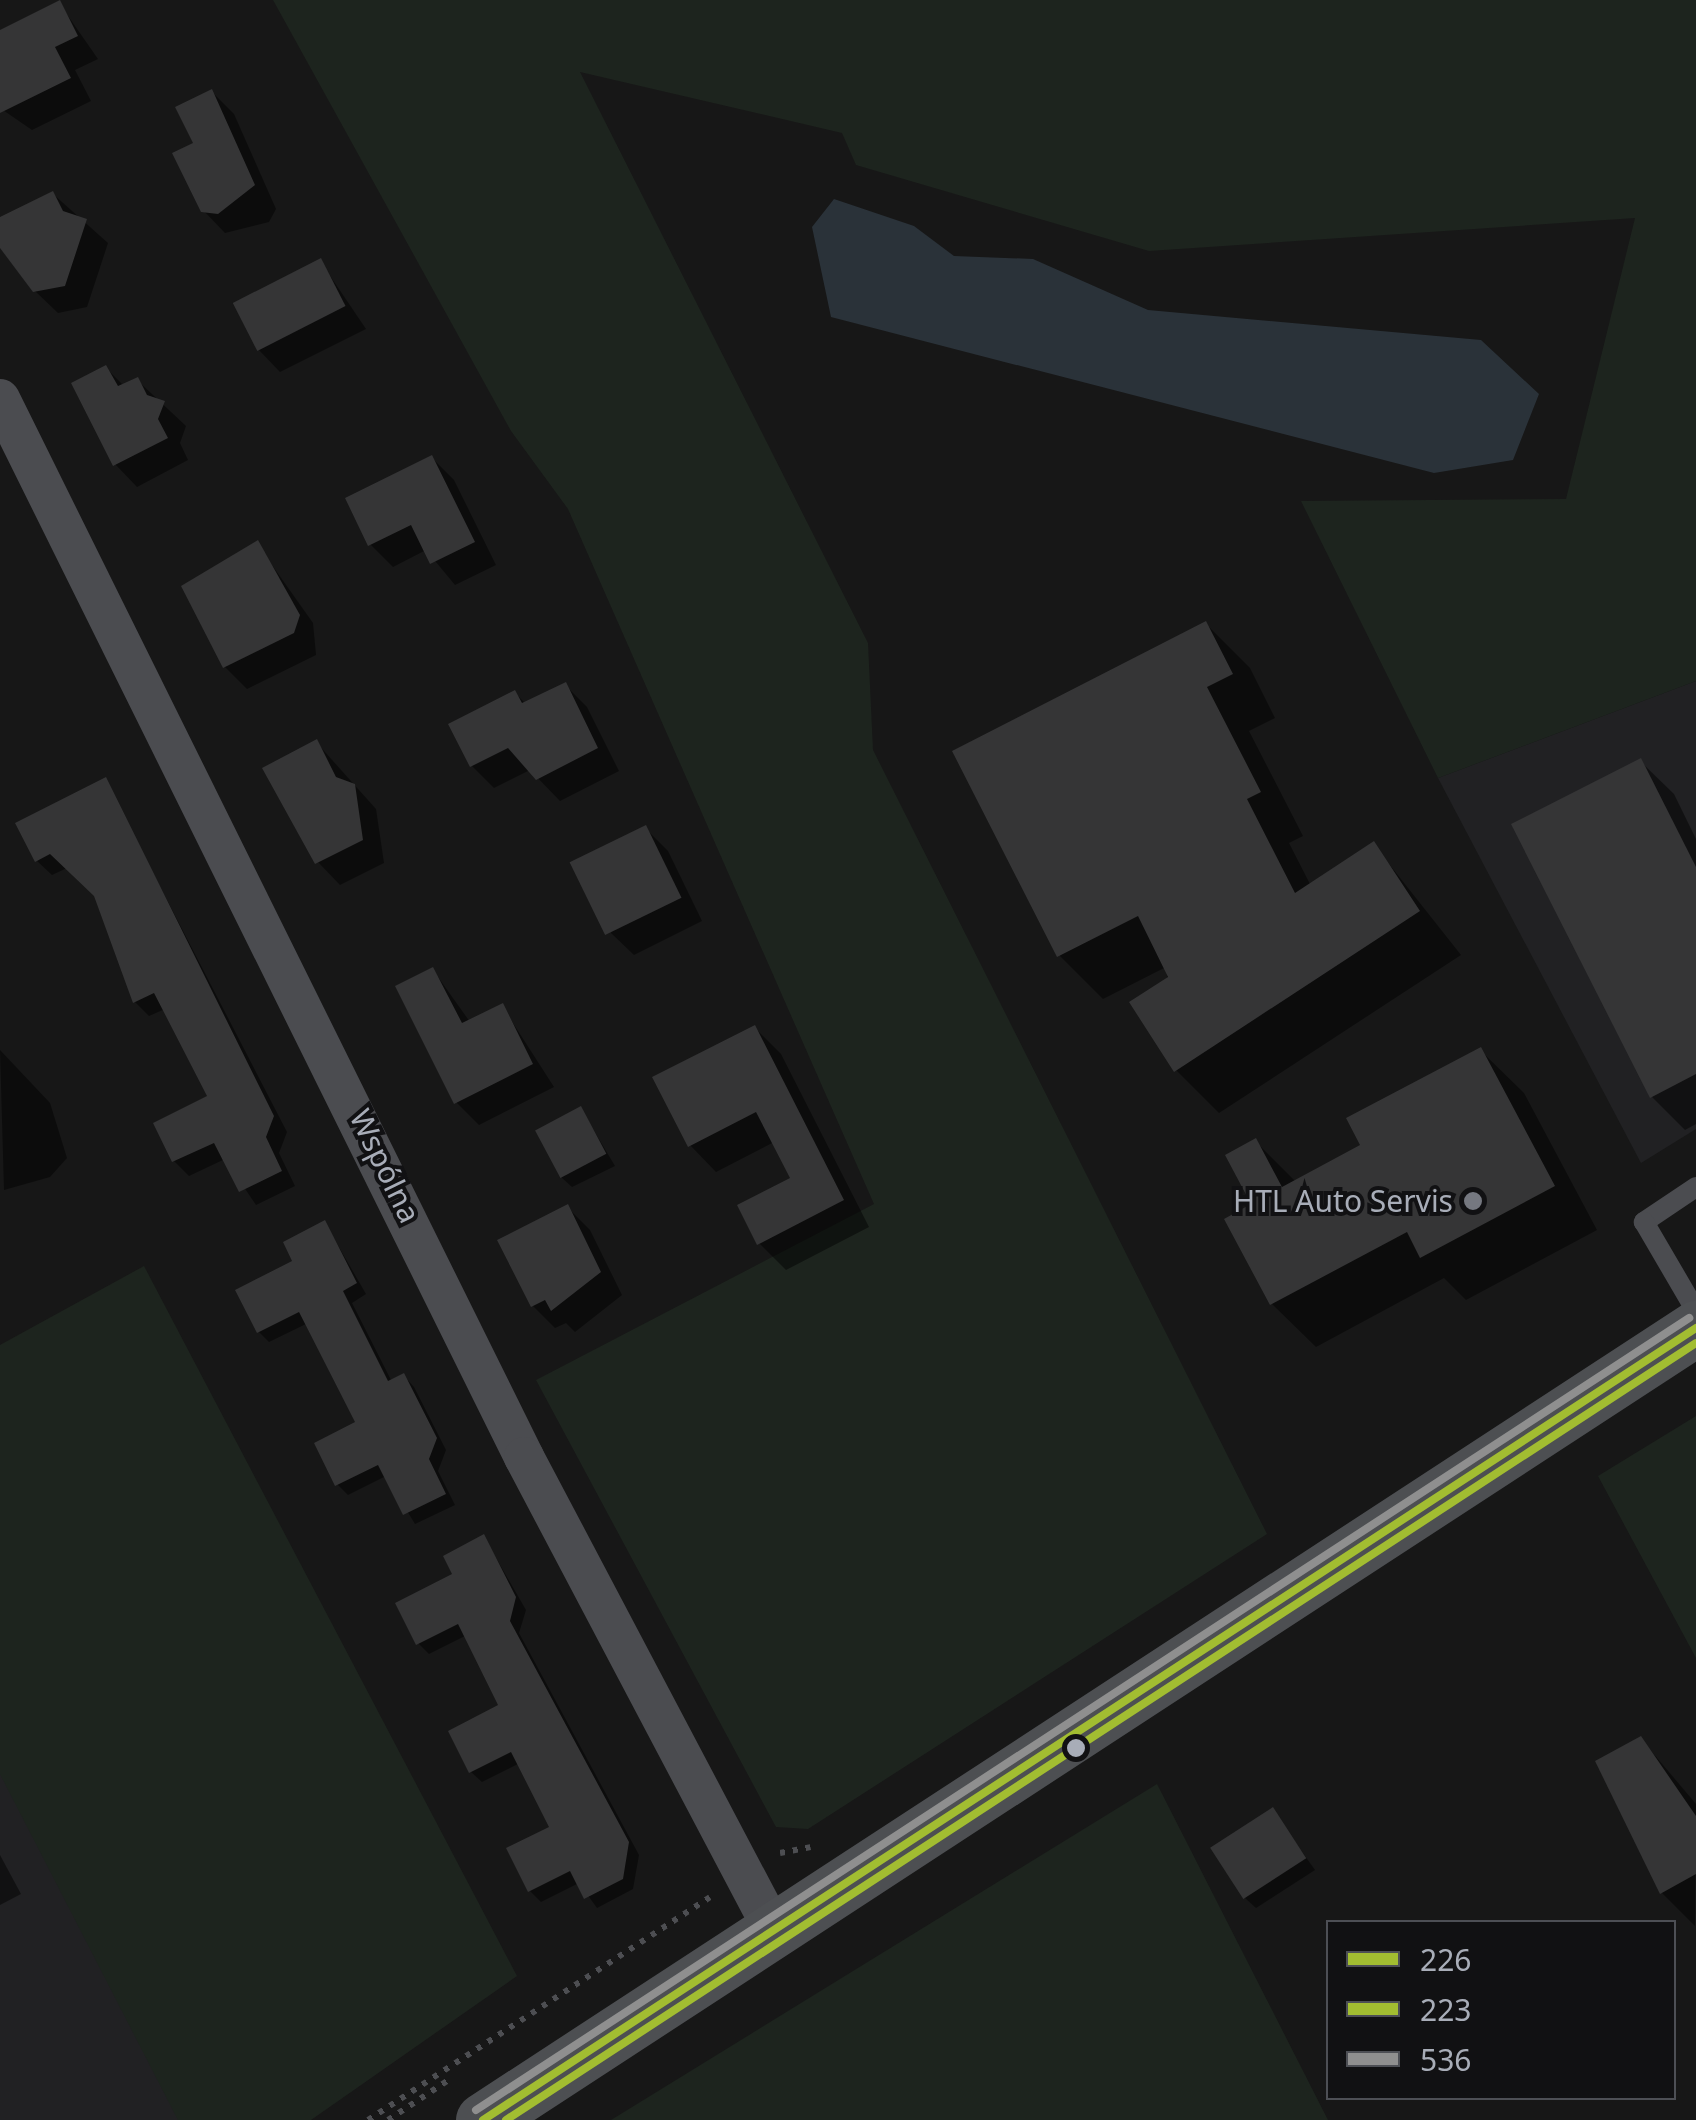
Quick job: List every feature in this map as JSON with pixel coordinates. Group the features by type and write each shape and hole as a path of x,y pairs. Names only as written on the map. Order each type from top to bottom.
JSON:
{"main road":[{"path":"484,2120 1696,1328"}],"street":[{"name":"Wspólna","path":"0,399 524,1457 774,1931"}],"lane":[{"path":"1696,1186 1644,1222 1696,1312"}],"shaded area":[{"path":"273,0 1696,0 1696,681 1438,778 1301,501 1566,499 1635,218 1149,251 856,165 842,133 580,72 868,643 873,750 1267,1534 808,1829 776,1827 536,1380 874,1204 568,509 511,431"},
{"path":"834,199 914,226 954,256 1033,259 1148,310 1481,340 1539,394 1513,460 1434,473 831,317 812,227"},
{"path":"1696,681 1696,1129 1641,1163 1438,778"},
{"path":"144,1266 517,1976 311,2120 178,2120 0,1774 0,1345"},
{"path":"1696,1416 1696,1658 1598,1476"},
{"path":"0,1770 184,2120 0,2120"},
{"path":"1157,1784 1328,2120 611,2120"}],"building":[{"path":"60,0 78,36 55,47 71,78 0,113 0,30"},
{"path":"212,89 255,185 218,214 201,212 172,153 193,143 175,107"},
{"path":"53,191 63,211 87,219 65,286 33,292 0,248 0,217"},
{"path":"321,258 346,306 257,351 233,303"},
{"path":"106,365 118,386 138,377 147,395 165,401 158,419 168,438 113,466 71,383"},
{"path":"432,455 475,542 430,564 411,525 368,546 345,498"},
{"path":"258,540 300,615 294,633 223,668 181,586"},
{"path":"1206,621 1233,674 1207,687 1261,792 1247,799 1295,893 1374,841 1420,911 1174,1072 1129,1002 1168,977 1138,916 1057,957 952,751"},
{"path":"566,682 598,748 536,780 508,748 470,767 448,724 515,690 522,703"},
{"path":"317,739 336,777 355,784 363,840 315,864 262,768"},
{"path":"1641,758 1696,867 1696,1074 1650,1098 1511,824"},
{"path":"106,777 274,1116 266,1137 282,1171 239,1192 214,1143 172,1162 153,1123 207,1096 154,993 133,1003 94,896 50,854 35,862 15,823"},
{"path":"646,825 682,898 605,935 570,862"},
{"path":"433,967 462,1023 503,1003 533,1064 454,1104 395,986"},
{"path":"755,1025 844,1200 757,1245 737,1205 790,1178 756,1112 688,1147 652,1077"},
{"path":"1481,1047 1555,1186 1420,1258 1407,1232 1270,1305 1224,1219 1251,1204 1225,1155 1256,1138 1282,1187 1360,1145 1346,1118"},
{"path":"581,1106 606,1154 560,1178 535,1130"},
{"path":"568,1204 601,1272 551,1311 545,1300 531,1307 497,1240"},
{"path":"325,1220 357,1283 343,1291 388,1381 404,1373 437,1438 429,1459 446,1494 403,1515 378,1465 335,1486 314,1443 355,1422 299,1312 257,1333 235,1290 292,1261 283,1242"},
{"path":"484,1534 516,1597 510,1621 629,1842 623,1879 584,1899 570,1871 528,1892 506,1848 549,1827 511,1752 469,1773 448,1731 498,1705 458,1624 416,1645 395,1603 452,1574 443,1556"},
{"path":"1641,1736 1696,1816 1696,1874 1660,1894 1595,1761"},
{"path":"1273,1807 1306,1858 1243,1899 1210,1848"}],"transit line":[{"name":"536","path":"476,2110 1689,1318"},
{"name":"226","path":"483,2120 1696,1328"},
{"name":"223","path":"506,2120 1696,1343"}],"place":[{"name":"HTL Auto Servis","path":"1473,1201"}]}
